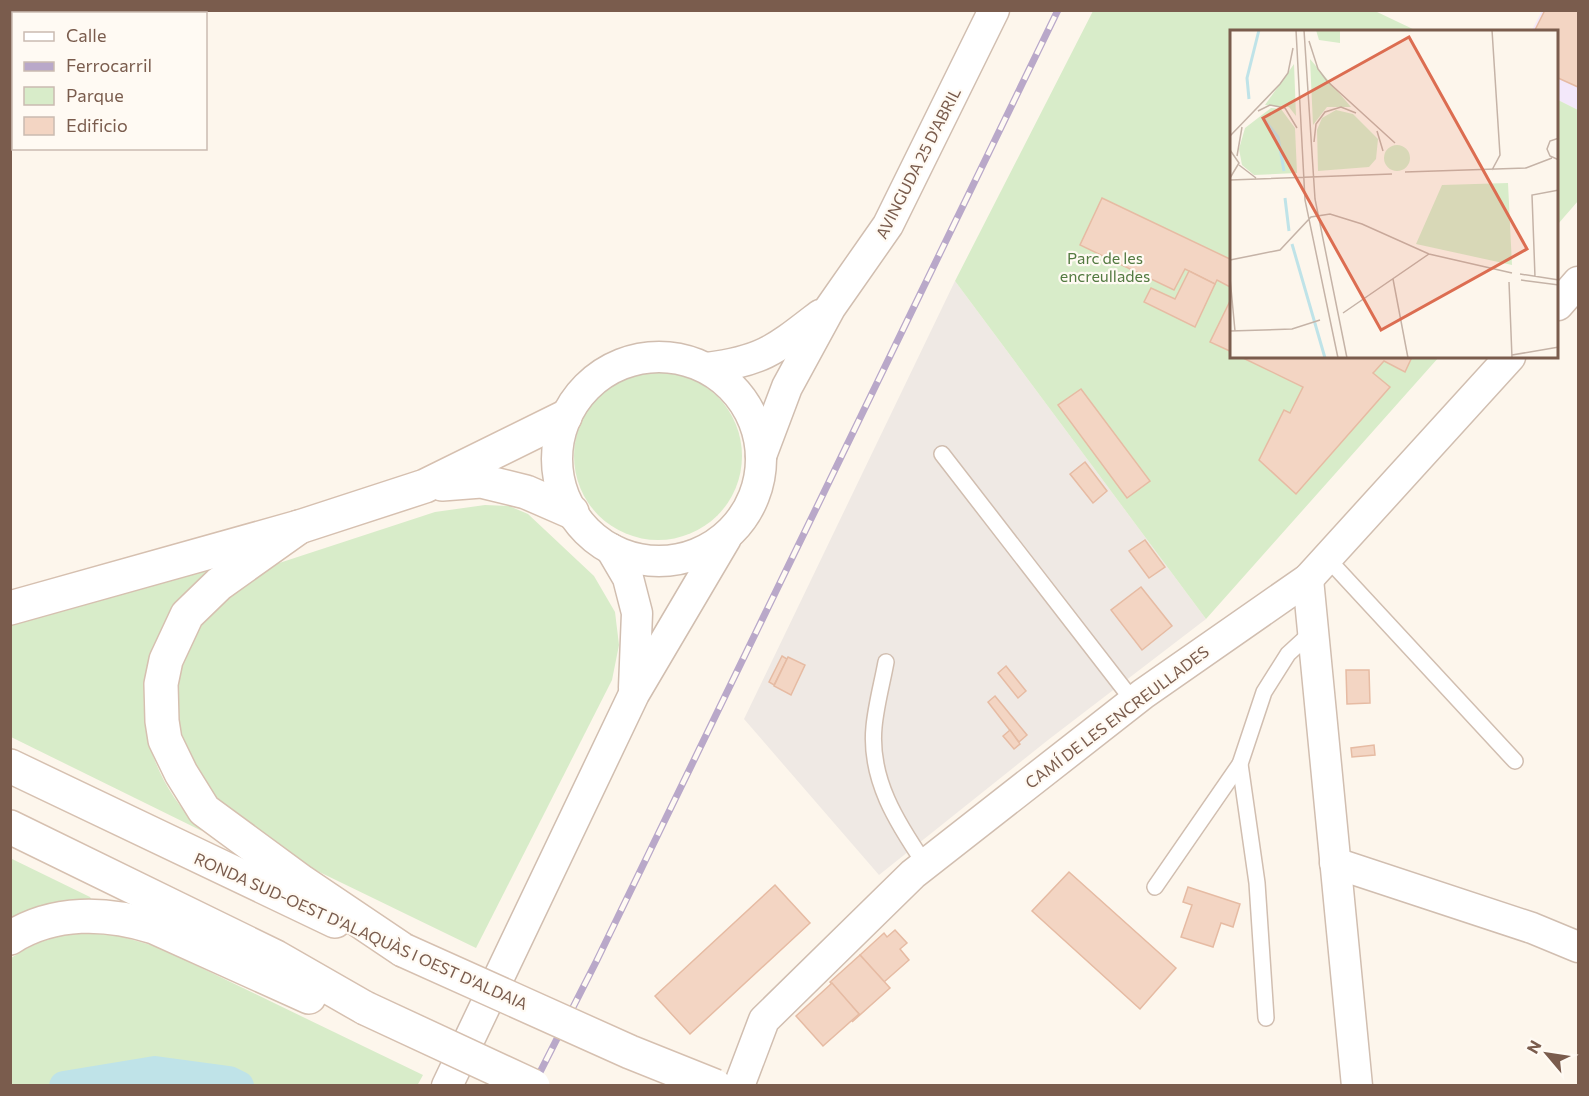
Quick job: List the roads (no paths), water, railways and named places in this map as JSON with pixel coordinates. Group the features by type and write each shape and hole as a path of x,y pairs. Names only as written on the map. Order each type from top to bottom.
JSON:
{"main road":[{"path":"10,608 299,527 425,486 566,417"},
{"path":"425,486 481,481 526,492 572,512"},
{"path":"299,527 219,584 187,615 166,660 161,684 161,712 165,740 181,773 204,810 302,882 403,950"},
{"name":"RONDA SUD-OEST D'ALAQUÀS I OEST D'ALDAIA","path":"10,766 299,907 403,950 630,1052 715,1086"},
{"path":"10,827 276,957 365,1008 533,1086"},
{"path":"10,938 30,927 69,917 90,916 134,921 154,927 307,996 365,1008"}],"street":[{"name":"AVINGUDA 25 D'ABRIL","path":"761,456 787,387 830,308 888,225 994,10"},
{"path":"1559,303 1578,282"},
{"name":"AVINGUDA 25 D'ABRIL","path":"707,368 740,364 775,349 830,308"},
{"path":"447,1086 634,694 729,533 747,510 758,484 761,456 757,429 746,404 729,383 707,368 675,357 642,358 610,369 584,390 566,417 557,449 559,482 572,512 589,533 611,549 641,559 673,560 703,551 729,533"},
{"name":"CAMÍ DE LES ENCREULLADES","path":"739,1086 764,1020 926,864 1134,702 1317,568 1509,358"},
{"path":"611,549 628,578 638,613 634,694"},
{"path":"1317,568 1313,631 1357,1086"},
{"path":"1335,863 1532,928 1578,947"}],"lane":[{"path":"942,454 1134,702"},
{"path":"1317,568 1515,761"},
{"path":"1155,886 1240,764 1264,692 1288,654 1313,631"},
{"path":"886,662 874,728 879,778 894,819 926,864"},
{"path":"1240,764 1257,883 1266,1017"}],"waterway":[{"path":"64,1086 155,1071 229,1081 239,1086"}],"railway":[{"path":"533,1086 597,960 1058,10"}],"park label":[{"name":"Parc de les encreullades","path":"1105,267"}]}
